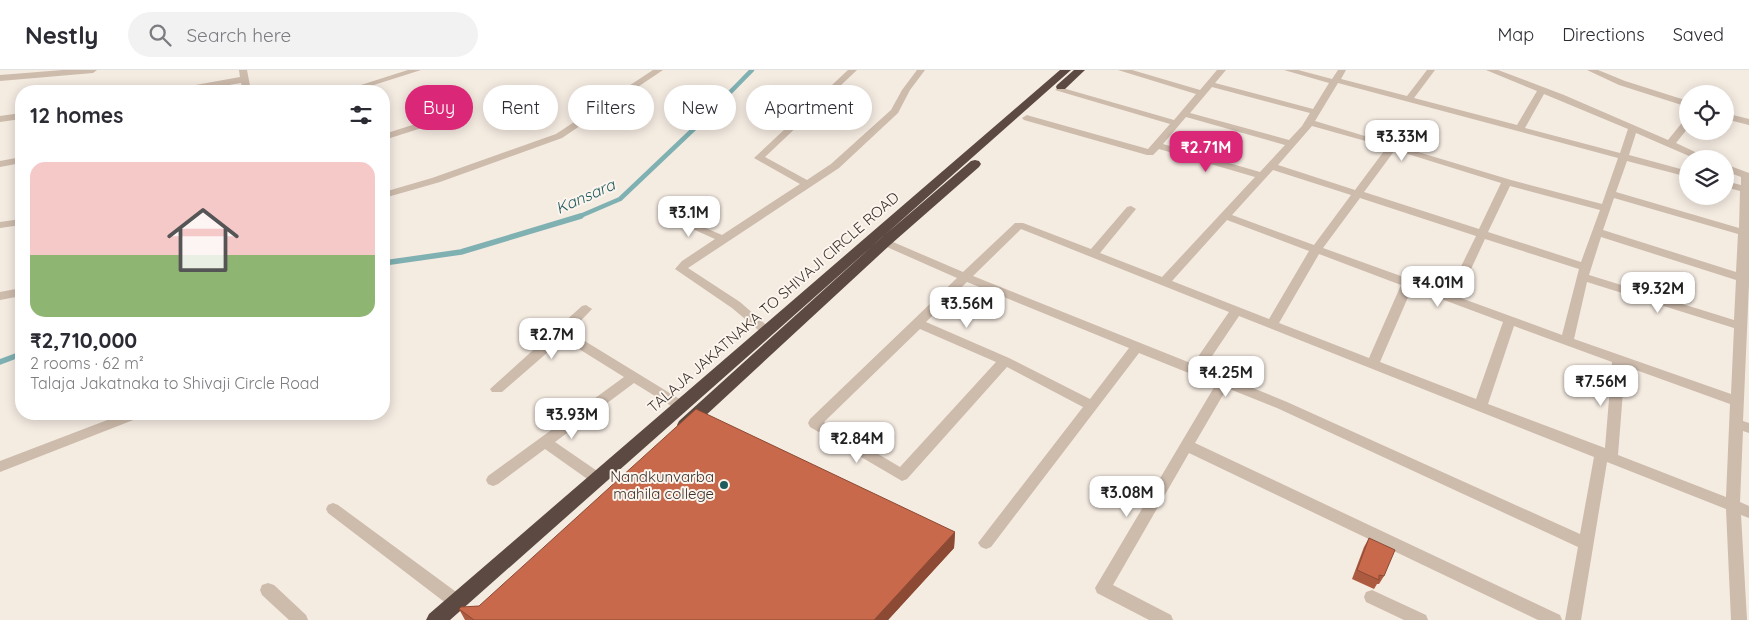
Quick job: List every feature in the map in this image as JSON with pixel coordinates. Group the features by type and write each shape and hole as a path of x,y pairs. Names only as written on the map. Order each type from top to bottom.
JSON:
{"highway":[{"name":"TALAJA JAKATNAKA TO SHIVAJI CIRCLE ROAD","path":"674,434 879,239 1066,70"},
{"name":"TALAJA JAKATNAKA TO SHIVAJI CIRCLE ROAD","path":"436,620 767,331 1027,118 1080,70"}],"street":[{"path":"0,78 93,70"},
{"path":"375,70 383,80"},
{"path":"366,85 417,70"},
{"path":"390,193 436,180 559,136 659,70"},
{"path":"807,184 759,158 853,70"},
{"path":"767,331 736,305 681,269 686,263 835,166 895,111 906,90 921,70"},
{"path":"1122,70 1202,93"},
{"path":"1027,118 1150,153 1222,70"},
{"path":"1288,70 1409,99 1679,172"},
{"path":"1164,282 1292,144 1310,122 1342,70"},
{"path":"1409,99 1431,70"},
{"path":"1490,70 1684,150"},
{"path":"1592,70 1622,83 1679,101"},
{"path":"203,85 244,75"},
{"path":"1210,84 1316,112"},
{"path":"1059,90 1176,123"},
{"path":"1520,129 1542,90"},
{"path":"1184,114 1292,144"},
{"path":"0,119 15,117"},
{"path":"1734,118 1749,122"},
{"path":"1310,122 1507,182 1606,208"},
{"path":"1567,341 1584,272 1633,128"},
{"path":"390,135 406,130"},
{"path":"1670,144 1679,132"},
{"path":"1156,145 1262,176"},
{"path":"1272,324 1316,249 1393,146"},
{"path":"0,164 15,161"},
{"path":"1271,166 1482,234 1584,272 1740,326"},
{"path":"1734,173 1747,181"},
{"path":"1734,183 1747,181"},
{"path":"1739,620 1733,505 1742,426 1737,401 1744,370 1740,326 1746,279 1747,181"},
{"path":"1451,299 1507,182"},
{"path":"1611,194 1746,233"},
{"path":"1093,254 1131,209"},
{"path":"664,214 723,239"},
{"path":"1225,216 1737,401"},
{"path":"0,225 15,223"},
{"path":"1005,361 902,475 815,423 1019,225 1607,454 1749,512"},
{"path":"1597,232 1746,279"},
{"path":"879,239 966,278 1282,405 1586,544"},
{"path":"1373,363 1408,283"},
{"path":"0,296 15,293"},
{"path":"497,389 562,333 586,308"},
{"path":"1196,370 1237,310"},
{"path":"1481,406 1510,320"},
{"path":"918,323 1005,361 1092,406"},
{"path":"562,333 681,406"},
{"path":"986,543 1137,347"},
{"path":"1573,620 1586,544 1607,454 1619,359"},
{"path":"494,480 634,377"},
{"path":"1165,620 1103,588 1224,382"},
{"path":"0,467 121,420"},
{"path":"545,442 598,479"},
{"path":"1186,445 1554,620"},
{"path":"333,509 457,602"},
{"path":"268,590 300,620"},
{"path":"1372,597 1420,620"}],"building":[{"name":"Nandkunvarba mahila college","path":"696,409 955,532 874,620 474,620 459,609 461,607 479,606"},
{"path":"1369,538 1395,550 1384,576 1379,575 1379,580 1357,570"}],"waterway":[{"name":"Kansara","path":"579,217 620,199 698,125 752,70"},
{"name":"Kansara","path":"390,262 461,252 579,217"},
{"name":"Kansara","path":"0,362 15,356"}],"place":[{"name":"Nandkunvarba mahila college","path":"724,485"}]}
